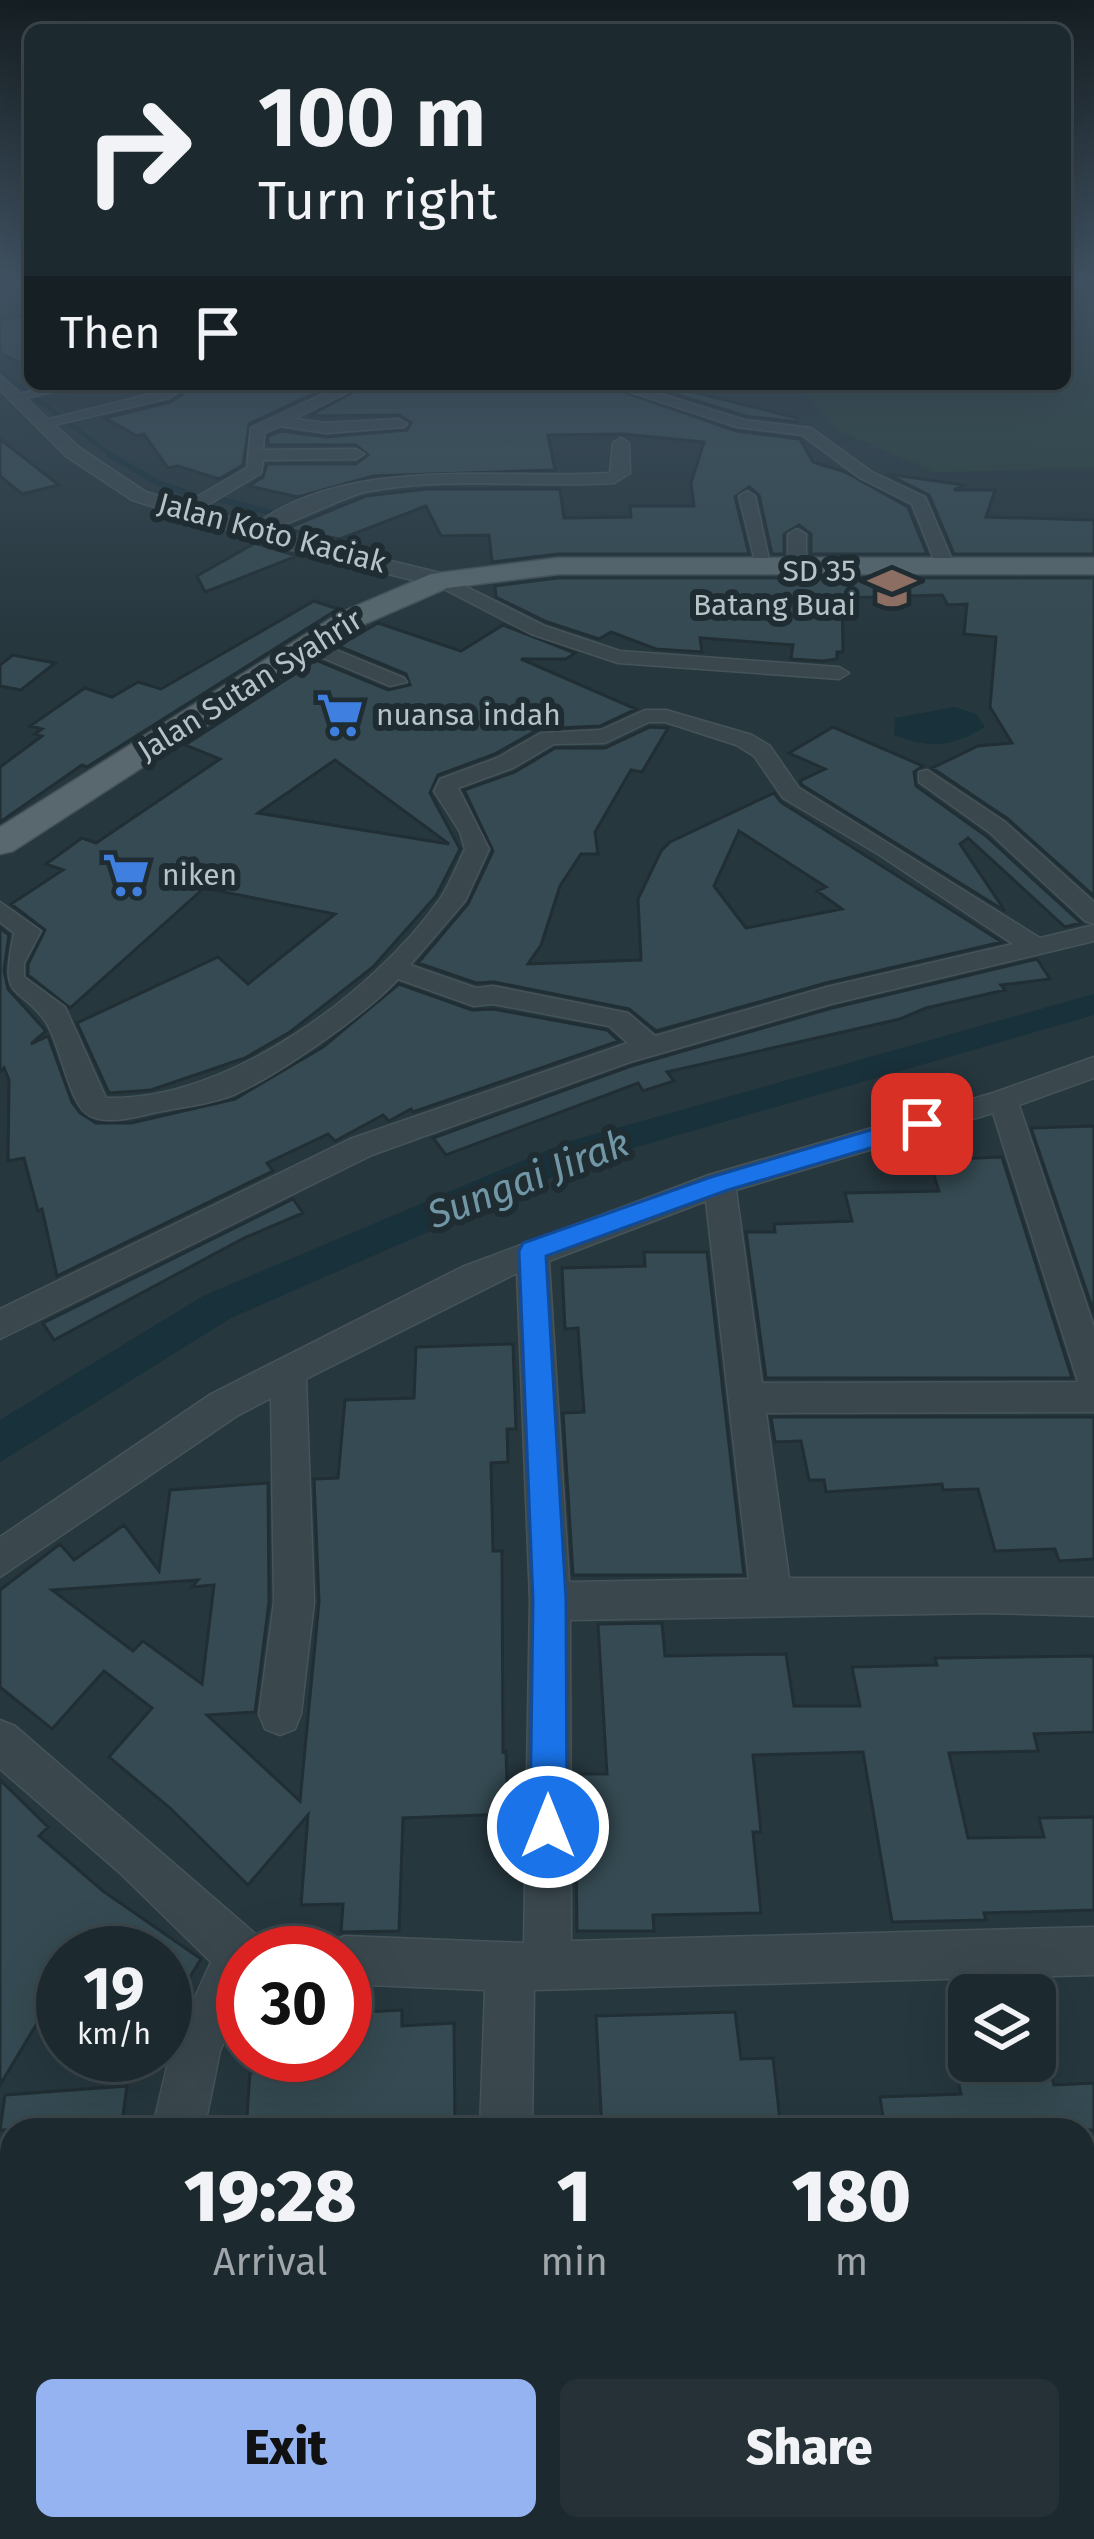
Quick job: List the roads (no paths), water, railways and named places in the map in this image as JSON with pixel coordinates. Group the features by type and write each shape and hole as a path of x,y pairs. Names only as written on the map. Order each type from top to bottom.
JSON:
{"main road":[{"name":"Jalan Sutan Syahrir","path":"0,843 350,619 441,580 558,566 786,555 946,566 1094,566"}],"street":[{"name":"Jalan Koto Kaciak","path":"30,400 45,423 118,485 256,531 441,580"},
{"path":"45,423 142,400"},
{"path":"189,510 257,469 256,430 322,400"},
{"path":"665,400 726,420 816,436 866,475 919,501 946,566"},
{"path":"278,421 326,428 403,424"},
{"path":"256,531 339,494 375,485 619,477 621,443"},
{"path":"256,455 356,454"},
{"path":"747,496 786,555"},
{"path":"441,580 538,630 636,661 839,673"},
{"path":"309,645 398,682"},
{"path":"0,910 28,932 11,963 11,977 18,988 55,1013 86,1095 104,1111 225,1087 340,1016 393,968 452,901 477,849 446,790 448,784 505,763 550,738 605,736 650,715 744,740 762,751 791,793 887,849 1036,947"},
{"path":"927,777 997,826 1094,916"},
{"path":"0,1325 361,1148 650,1047 827,996 1094,933"},
{"path":"393,968 475,997 493,995 618,1019 650,1047"},
{"path":"0,1559 224,1405 532,1251 720,1184 1003,1100 1094,1067"},
{"path":"1003,1100 1094,1379"},
{"path":"720,1184 771,1595"},
{"path":"508,2118 529,1965 550,1600 532,1251"},
{"path":"280,1714 294,1602 288,1370"},
{"path":"746,1398 1094,1397"},
{"path":"550,1600 771,1595 1094,1597"},
{"path":"0,1741 216,1932"},
{"path":"372,1961 529,1965 1094,1951"},
{"path":"181,2118 196,2050 216,2008"}],"water":[{"path":"955,707 976,714 985,727 941,744 894,735 895,718"}],"waterway":[{"path":"39,400 115,458"},
{"path":"110,455 115,458"},
{"path":"115,458 158,483 185,492"},
{"path":"214,498 269,512"},
{"name":"Sungai Jirak","path":"0,1443 217,1307 580,1151 1094,1004"}],"place":[{"name":"SD 35 Batang Buai","path":"892,588"},
{"name":"nuansa indah","path":"340,715"},
{"name":"niken","path":"126,875"}]}
